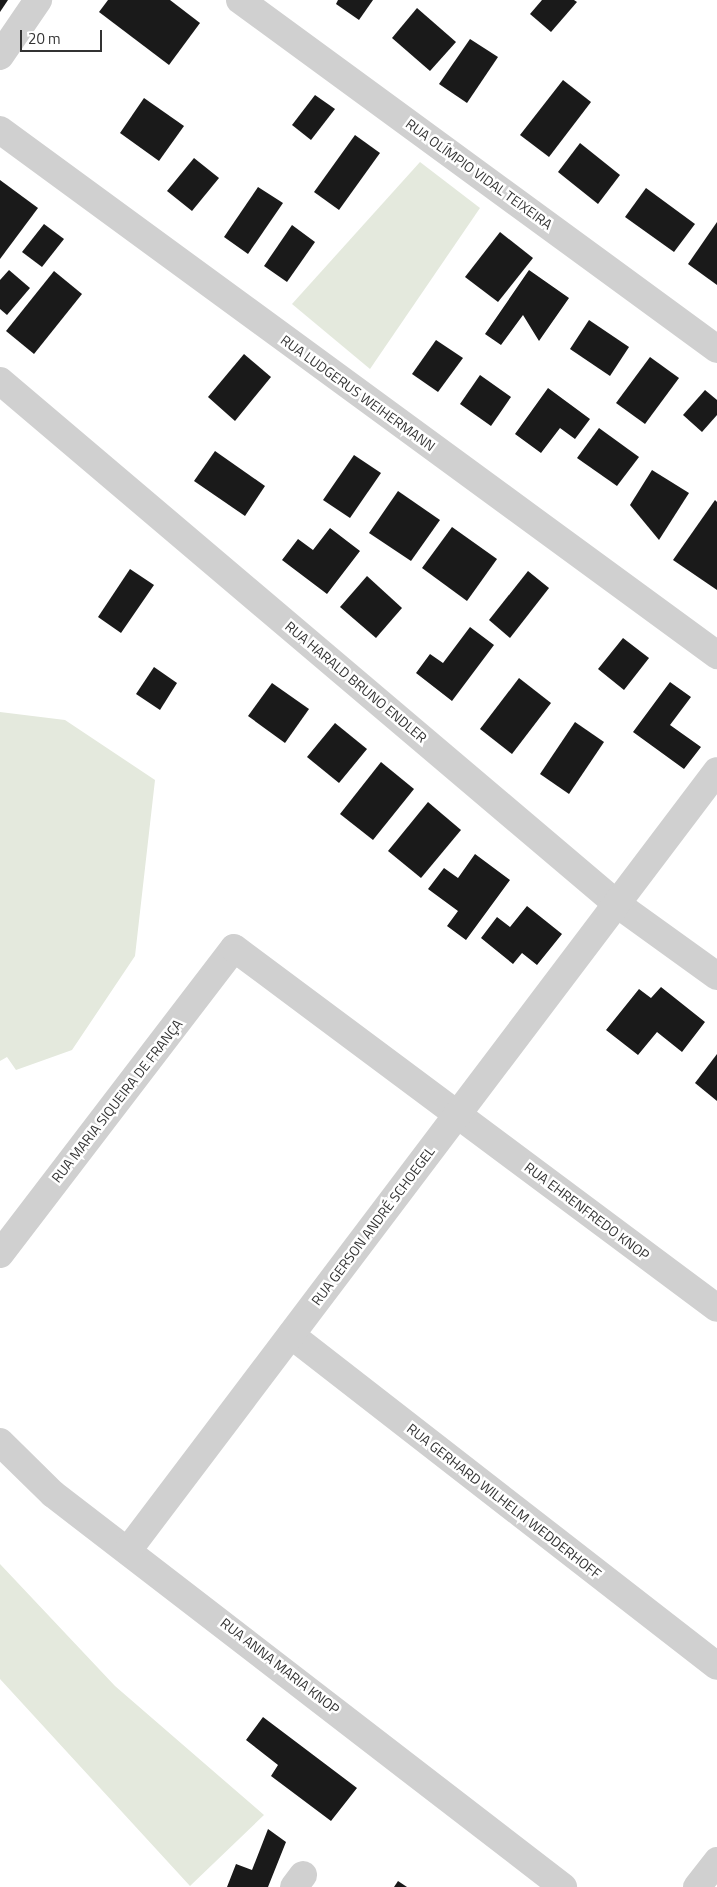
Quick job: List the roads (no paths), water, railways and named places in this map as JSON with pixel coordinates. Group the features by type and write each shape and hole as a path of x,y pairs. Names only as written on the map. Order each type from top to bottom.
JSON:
{"street":[{"path":"0,56 38,0"},
{"name":"RUA OLÍMPIO VIDAL TEIXEIRA","path":"240,0 717,349"},
{"name":"RUA LUDGERUS WEIHERMANN","path":"0,130 717,655"},
{"name":"RUA HARALD BRUNO ENDLER","path":"0,381 617,904 717,976"},
{"name":"RUA GERSON ANDRÉ SCHOEGEL","path":"129,1549 717,771"},
{"name":"RUA EHRENFREDO KNOP","path":"234,948 717,1308"},
{"name":"RUA MARIA SIQUEIRA DE FRANÇA","path":"0,1254 234,948"},
{"name":"RUA GERHARD WILHELM WEDDERHOFF","path":"291,1335 717,1666"},
{"name":"RUA ANNA MARIA KNOP","path":"0,1442 53,1494 129,1549 563,1887"},
{"path":"697,1887 717,1861"}]}
